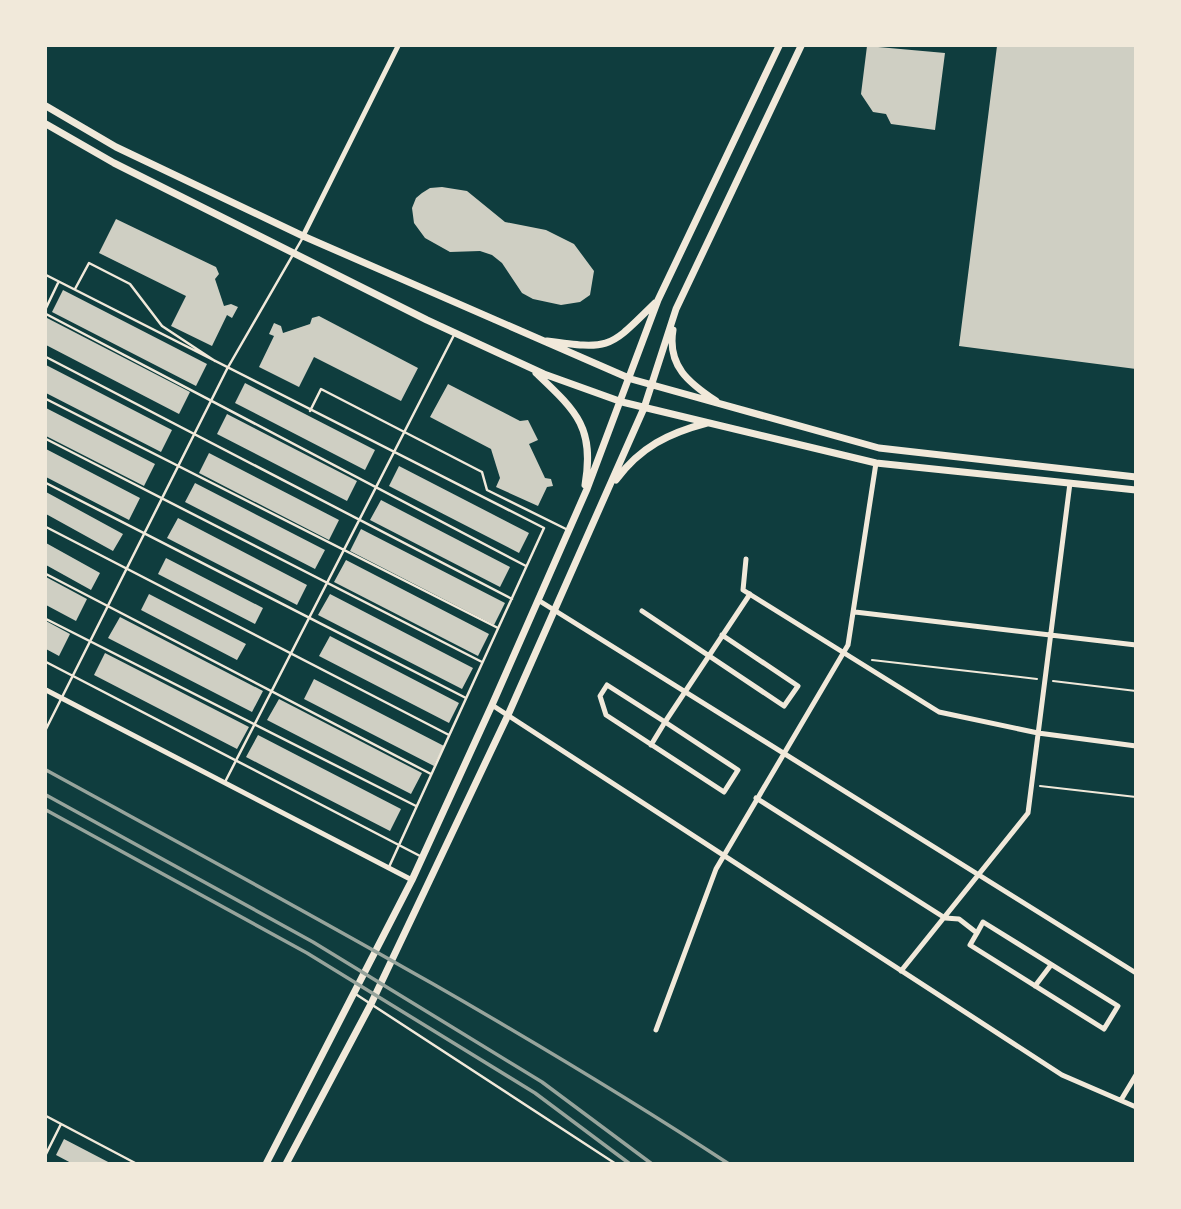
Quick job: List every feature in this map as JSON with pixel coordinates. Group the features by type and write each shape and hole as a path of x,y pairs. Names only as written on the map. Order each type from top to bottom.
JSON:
{"main road":[{"path":"266,1164 412,880 584,497 631,379 658,300 779,46"},
{"path":"286,1164 370,1003 556,611 644,408 676,310 801,46"},
{"path":"46,106 116,147 303,236 631,379 879,449 1136,477"},
{"path":"46,124 138,175 455,333 530,367 622,402 876,463 1136,490"},
{"path":"536,339 590,347 616,341 658,300"},
{"path":"676,310 671,342 677,369 689,383 722,405"},
{"path":"530,367 559,395 583,426 590,454 584,497"},
{"path":"607,492 626,466 642,451 671,433 708,423"}],"street":[{"path":"303,236 398,46"},
{"path":"656,1030 723,855 782,752 845,653 855,612 876,463"},
{"path":"901,971 1028,813 1070,483"},
{"path":"746,559 744,590 939,712 1038,733 1136,746"},
{"path":"651,745 750,594"},
{"path":"538,600 1136,973"},
{"path":"642,611 784,706 798,686 722,635"},
{"path":"855,612 1136,645"},
{"path":"607,685 665,722 738,770 724,792 606,715 600,696 607,685"},
{"path":"46,690 412,880"},
{"path":"492,705 1062,1075 1136,1107"},
{"path":"756,798 944,918 959,919 977,933"},
{"path":"984,922 1051,965 1118,1006 1104,1029 970,944 984,922"},
{"path":"1035,986 1051,965"},
{"path":"1121,1100 1136,1075"}],"lane":[{"path":"46,729 227,369 303,236"},
{"path":"74,290 89,263 130,284 162,326 227,369"},
{"path":"46,275 544,528 388,868"},
{"path":"46,308 59,282"},
{"path":"46,314 526,566"},
{"path":"224,783 455,333"},
{"path":"46,357 512,598"},
{"path":"310,411 320,389 482,472 486,490 569,530"},
{"path":"46,399 498,628"},
{"path":"46,439 482,662"},
{"path":"46,483 466,698"},
{"path":"46,527 449,735"},
{"path":"46,574 431,774"},
{"path":"46,619 416,806"},
{"path":"46,662 422,858"},
{"path":"354,993 617,1164"},
{"path":"46,1116 136,1164"},
{"path":"46,1154 61,1124"}],"path":[{"path":"852,657 1136,691"},
{"path":"1032,785 1136,797"}],"building":[{"path":"867,46 945,53 935,130 891,124 886,114 873,112 861,94"},
{"path":"997,46 1136,46 1136,369 959,346"},
{"path":"430,188 467,191 505,222 546,230 574,244 594,271 590,295 580,302 561,305 533,299 522,293 502,263 492,255 480,251 450,252 425,238 414,223 412,208 416,198 422,193"},
{"path":"116,219 216,267 219,274 215,279 224,306 231,304 238,307 232,318 227,315 212,346 171,326 186,296 99,253"},
{"path":"63,290 207,364 196,386 52,312"},
{"path":"319,316 418,368 401,401 314,357 299,387 259,367 274,336 269,334 274,323 281,326 283,333 310,324 312,318"},
{"path":"47,318 190,392 179,414 46,345"},
{"path":"46,365 172,430 161,452 46,393"},
{"path":"245,383 375,450 365,470 235,403"},
{"path":"448,384 520,421 528,420 538,440 529,444 545,478 551,479 553,486 547,487 538,506 496,487 500,478 491,449 430,417"},
{"path":"46,408 155,464 144,486 46,436"},
{"path":"227,414 357,481 347,501 217,434"},
{"path":"46,449 140,498 129,520 46,477"},
{"path":"209,453 339,520 329,540 199,473"},
{"path":"399,466 529,533 519,553 389,486"},
{"path":"195,483 325,550 315,569 185,502"},
{"path":"46,492 123,534 113,551 46,514"},
{"path":"381,500 510,567 500,587 370,520"},
{"path":"178,518 307,585 297,605 167,538"},
{"path":"361,529 505,603 494,625 350,551"},
{"path":"46,543 100,573 91,590 46,565"},
{"path":"166,558 263,608 255,624 158,574"},
{"path":"346,560 489,634 478,656 334,582"},
{"path":"46,577 87,599 76,621 46,605"},
{"path":"149,594 246,644 237,660 141,610"},
{"path":"330,594 473,668 462,689 318,615"},
{"path":"120,617 263,691 252,712 108,638"},
{"path":"46,621 70,634 59,656 46,649"},
{"path":"330,636 459,703 449,723 319,656"},
{"path":"105,653 249,727 237,749 94,675"},
{"path":"314,679 444,746 434,766 304,699"},
{"path":"279,699 422,773 411,794 267,720"},
{"path":"258,735 401,809 390,831 246,757"},
{"path":"64,1139 112,1164 73,1164 56,1155"}],"railway":[{"path":"46,770 477,1009 729,1164"},
{"path":"46,795 313,942 542,1082 652,1164"},
{"path":"46,810 307,953 535,1093 630,1164"}]}
